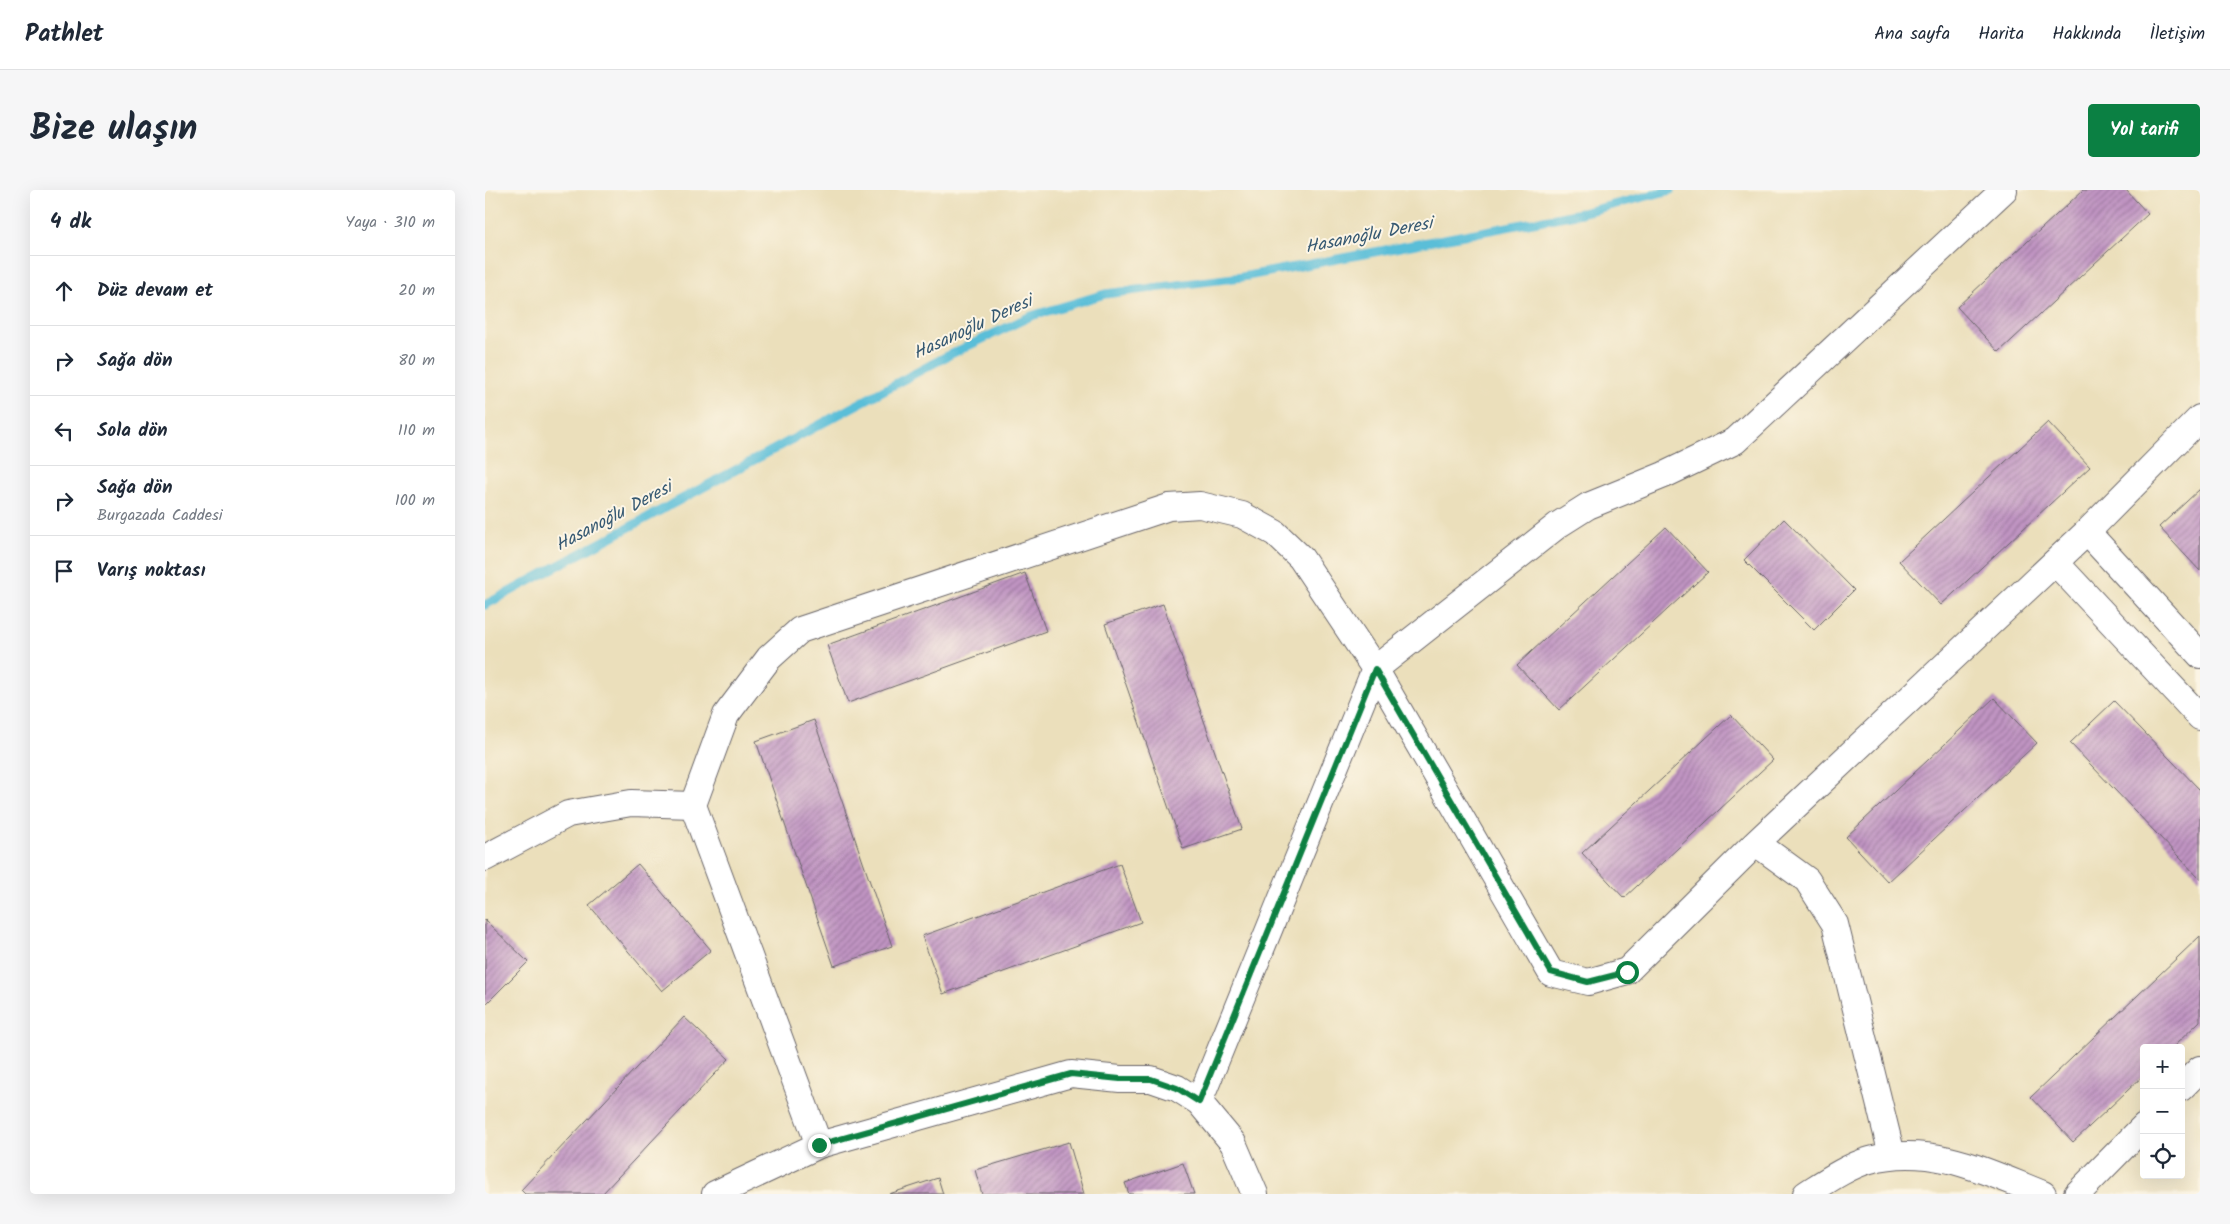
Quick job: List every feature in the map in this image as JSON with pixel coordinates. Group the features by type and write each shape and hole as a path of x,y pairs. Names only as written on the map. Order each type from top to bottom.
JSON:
{"street":[{"path":"1199,1102 1375,669 1558,525 1587,506 1664,475 1735,441 2004,190"},
{"path":"819,1145 693,805 727,715 769,658 800,630 1169,507 1200,505 1241,515 1275,533 1301,558 1375,669 1551,972 1588,982 1627,972 1756,842 2087,532 2200,418"},
{"path":"2087,532 2200,654"},
{"path":"2055,562 2200,717"},
{"path":"485,858 568,814 631,804 693,805"},
{"path":"1756,842 1807,880 1835,924 1892,1155"},
{"path":"2185,1084 2200,1069"},
{"path":"715,1194 819,1145 1071,1074 1120,1079 1151,1079 1177,1088 1199,1102 1233,1143 1255,1194"},
{"path":"2077,1194 2140,1130"},
{"path":"1806,1194 1868,1160 1905,1153 1948,1158 2043,1194"}],"building":[{"path":"2083,190 2126,190 2148,214 1999,352 1957,307"},
{"path":"2048,422 2090,467 1941,605 1899,561"},
{"path":"2200,489 2200,571 2159,527"},
{"path":"1784,519 1854,590 1814,630 1744,560"},
{"path":"1666,527 1708,572 1559,710 1517,665"},
{"path":"1025,573 1046,631 848,703 827,645"},
{"path":"1163,604 1242,829 1183,849 1105,624"},
{"path":"1994,698 2037,743 1888,882 1846,837"},
{"path":"2114,701 2200,790 2200,879 2070,743"},
{"path":"1731,715 1773,760 1624,898 1582,853"},
{"path":"814,720 892,946 834,966 756,741"},
{"path":"638,864 711,950 662,991 589,905"},
{"path":"1120,864 1141,922 943,994 922,936"},
{"path":"485,920 528,962 485,1005"},
{"path":"2200,936 2200,1021 2176,1044 2140,1044 2140,1079 2073,1142 2031,1097"},
{"path":"684,1017 729,1059 602,1194 525,1194 521,1190"},
{"path":"1069,1142 1084,1194 982,1194 975,1170"},
{"path":"1183,1163 1194,1194 1129,1194 1125,1183"},
{"path":"938,1178 943,1194 889,1194"}],"waterway":[{"name":"Hasanoğlu Deresi","path":"485,605 949,355 1031,316 1105,294 1242,277 1581,213 1671,190"}],"route":[{"path":"819,1145 1071,1074 1120,1079 1151,1079 1177,1088 1199,1102 1375,669 1551,972 1588,982 1627,972"}]}
